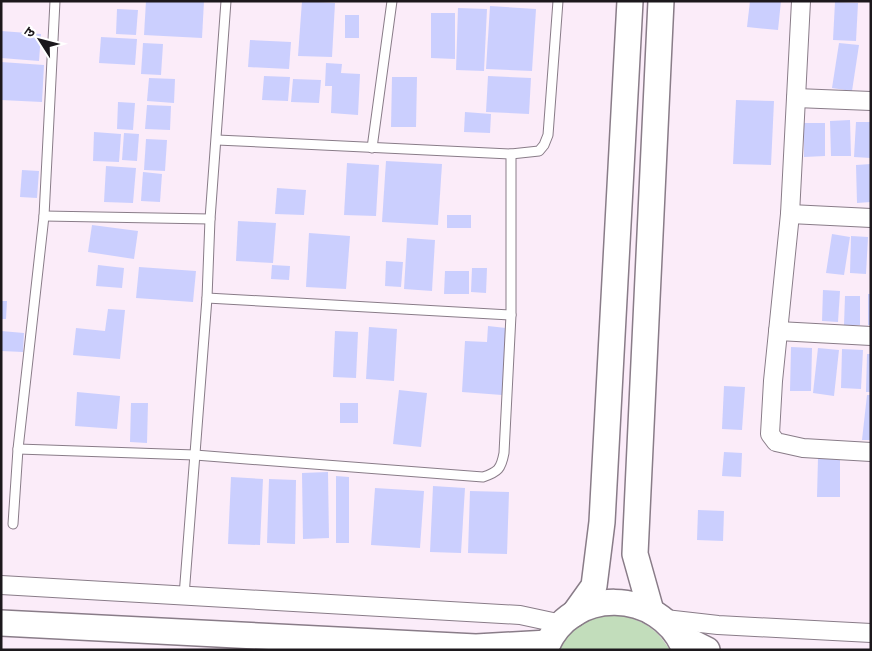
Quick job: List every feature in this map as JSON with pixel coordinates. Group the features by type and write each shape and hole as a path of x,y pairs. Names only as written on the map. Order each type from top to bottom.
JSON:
{"street":[{"path":"557,633 594,586 602,522 630,1"},
{"path":"661,1 635,554 671,629"},
{"path":"801,1 790,214 772,393 770,434 776,442 803,448 871,452"},
{"path":"796,98 871,101"},
{"path":"790,214 871,218"},
{"path":"778,331 871,336"},
{"path":"1,585 520,615 557,633"},
{"path":"1,623 476,647 557,633 590,606 608,602 626,602 706,650"},
{"path":"671,629 718,625 871,633"}],"lane":[{"path":"13,524 18,449 44,216 55,1"},
{"path":"184,596 207,298 210,219 226,1"},
{"path":"372,148 392,1"},
{"path":"216,140 511,154 539,151 548,135 558,1"},
{"path":"18,449 195,455 483,477 495,473 502,464 504,453 511,315 511,154"},
{"path":"44,216 210,219"},
{"path":"207,298 511,315"}],"green space":[{"path":"620,615 649,626 670,650 558,650 568,634 584,622 599,616"}],"building":[{"path":"146,1 204,1 202,38 144,35"},
{"path":"302,1 335,3 332,57 298,56"},
{"path":"750,1 781,1 778,30 747,27"},
{"path":"835,2 858,3 856,41 833,40"},
{"path":"490,6 536,9 532,71 486,69"},
{"path":"458,8 487,9 484,71 456,70"},
{"path":"117,9 138,10 136,35 116,34"},
{"path":"431,13 455,13 455,59 431,58"},
{"path":"345,15 359,15 359,38 345,38"},
{"path":"1,31 41,34 39,61 1,58"},
{"path":"101,37 137,39 135,65 99,63"},
{"path":"250,40 291,42 289,69 248,67"},
{"path":"143,43 163,44 161,75 141,74"},
{"path":"839,43 859,45 852,91 832,88"},
{"path":"1,62 44,65 42,102 1,100"},
{"path":"326,63 342,64 341,73 360,74 358,115 331,113 332,86 325,86"},
{"path":"264,76 290,77 288,101 262,100"},
{"path":"488,76 531,78 529,114 486,112"},
{"path":"392,77 417,77 416,127 391,127"},
{"path":"149,78 175,79 174,103 147,101"},
{"path":"293,79 321,80 319,103 291,102"},
{"path":"736,100 774,101 771,165 733,164"},
{"path":"118,102 135,103 133,130 117,129"},
{"path":"147,105 171,106 170,130 145,129"},
{"path":"465,112 491,114 490,133 464,132"},
{"path":"850,120 851,156 831,156 830,121"},
{"path":"856,122 871,122 871,158 854,157"},
{"path":"804,123 825,123 825,156 804,157"},
{"path":"94,132 121,134 119,162 93,161"},
{"path":"124,133 139,134 137,161 122,160"},
{"path":"146,139 167,140 165,171 144,170"},
{"path":"386,161 442,164 438,225 382,222"},
{"path":"347,163 379,165 376,216 344,215"},
{"path":"871,164 871,202 857,203 856,165"},
{"path":"106,166 136,168 133,203 104,202"},
{"path":"22,170 39,171 37,198 20,197"},
{"path":"143,172 162,174 160,202 141,201"},
{"path":"277,188 306,190 304,215 275,214"},
{"path":"447,215 471,215 471,228 447,228"},
{"path":"238,221 276,223 273,263 236,261"},
{"path":"92,225 138,231 134,259 88,252"},
{"path":"309,233 350,236 346,289 306,287"},
{"path":"832,234 850,237 844,275 826,273"},
{"path":"851,236 868,237 866,274 850,273"},
{"path":"407,238 435,240 432,291 404,289"},
{"path":"386,261 403,262 401,287 385,286"},
{"path":"98,265 124,268 122,288 96,286"},
{"path":"272,265 290,266 289,280 271,279"},
{"path":"139,267 196,271 193,302 136,298"},
{"path":"472,268 487,268 486,293 471,292"},
{"path":"445,271 469,271 469,294 444,294"},
{"path":"823,290 840,291 838,322 822,321"},
{"path":"868,294 871,294 871,325 868,325"},
{"path":"845,296 860,296 860,325 844,325"},
{"path":"1,301 7,301 6,319 1,319"},
{"path":"108,309 125,310 120,359 73,355 76,328 105,331"},
{"path":"488,326 506,328 502,395 462,392 465,341 487,342"},
{"path":"369,327 397,329 394,381 366,379"},
{"path":"1,331 24,333 23,352 1,351"},
{"path":"335,331 358,332 356,378 333,377"},
{"path":"791,347 812,348 811,391 790,391"},
{"path":"818,348 839,350 834,396 813,393"},
{"path":"842,349 863,350 861,389 841,388"},
{"path":"867,354 871,354 871,392 866,392"},
{"path":"724,386 745,387 742,430 722,429"},
{"path":"399,390 427,393 421,447 393,444"},
{"path":"77,392 120,396 117,429 75,426"},
{"path":"867,395 871,395 871,440 862,440"},
{"path":"131,403 148,403 147,443 130,442"},
{"path":"340,403 358,403 358,423 340,423"},
{"path":"724,452 742,453 741,477 722,476"},
{"path":"818,458 840,458 840,497 817,497"},
{"path":"328,472 329,538 303,539 302,473"},
{"path":"336,476 349,477 349,543 336,543"},
{"path":"231,477 263,479 260,545 228,544"},
{"path":"269,479 296,480 295,544 267,543"},
{"path":"433,486 465,488 461,553 430,552"},
{"path":"375,488 424,491 420,548 371,545"},
{"path":"470,491 509,492 507,554 468,553"},
{"path":"698,510 724,511 723,541 697,540"}]}
